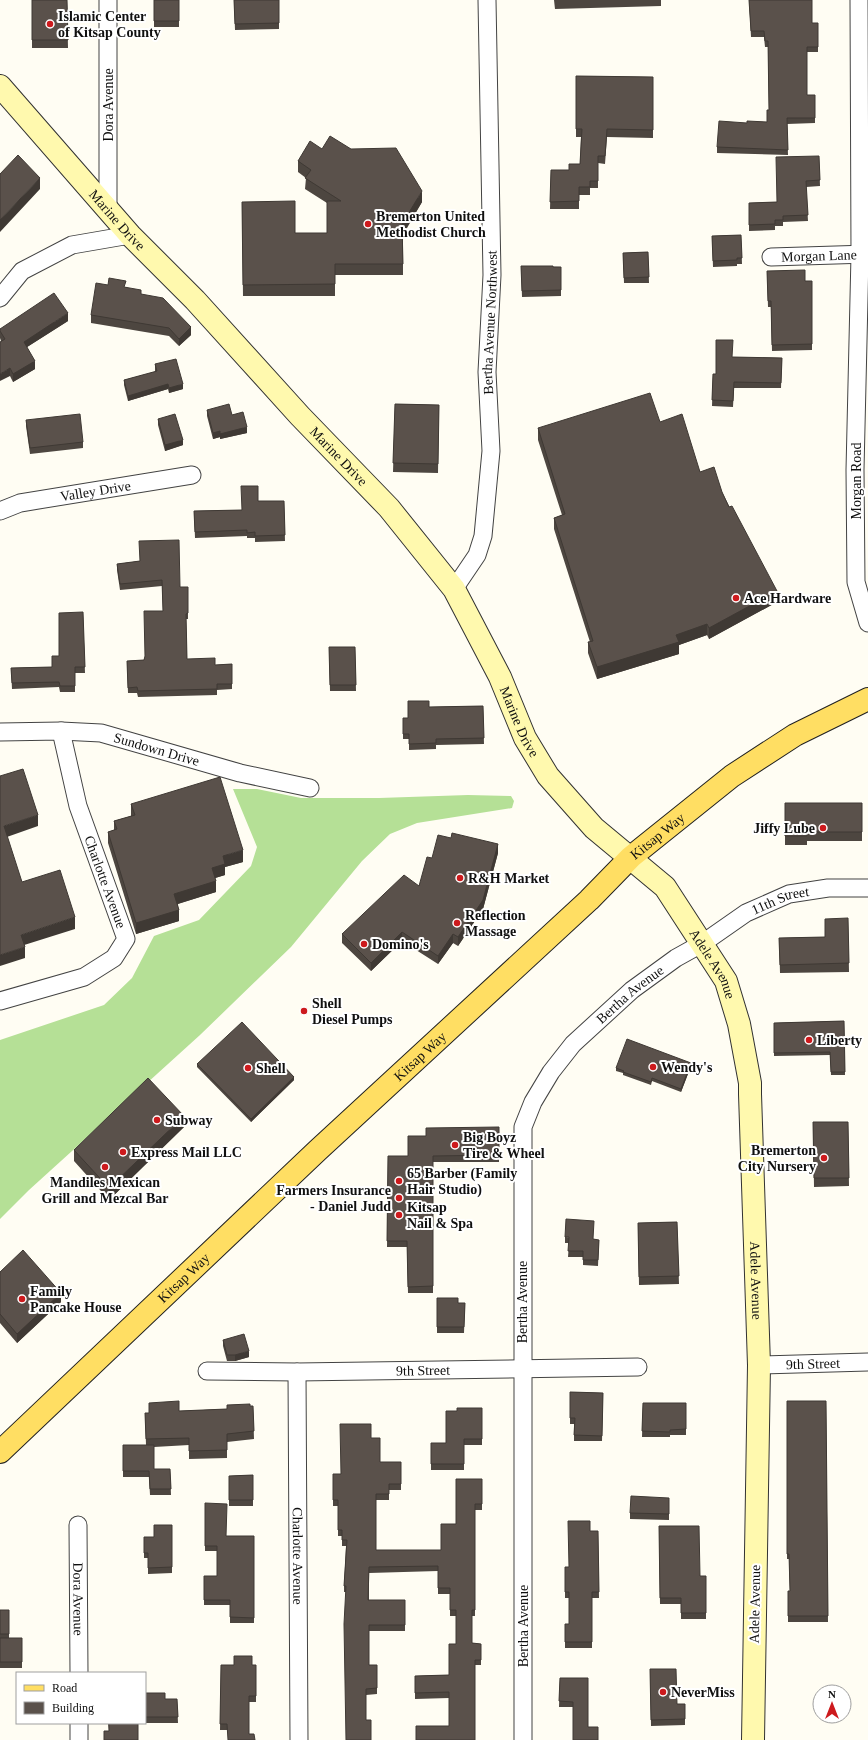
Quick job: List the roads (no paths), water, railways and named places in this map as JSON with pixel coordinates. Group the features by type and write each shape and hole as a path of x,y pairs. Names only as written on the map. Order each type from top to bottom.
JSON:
{"main road":[{"name":"Kitsap Way","path":"0,1452 318,1150 589,900 631,857 732,776 754,761 795,735 868,699"}],"street":[{"name":"Dora Avenue","path":"108,0 108,210"},
{"name":"Bertha Avenue Northwest","path":"454,589 477,555 483,536 491,452 487,372 492,274 487,0"},
{"name":"Morgan Road","path":"859,0 864,254 855,470 856,582 868,623"},
{"name":"Marine Drive","path":"0,86 130,235 195,300 300,416 388,508 454,589 500,677 525,738 548,776 594,828 631,857"},
{"path":"0,298 22,271 72,245 130,235"},
{"name":"Morgan Lane","path":"771,257 864,254"},
{"name":"Valley Drive","path":"0,511 20,503 192,475"},
{"name":"Sundown Drive","path":"0,732 61,731 101,733 240,773 310,788"},
{"name":"Charlotte Avenue","path":"0,1001 84,977 114,958 126,939 78,806 61,731"},
{"name":"Adele Avenue","path":"631,857 665,887 726,981 739,1024 750,1083 759,1365 753,1740"},
{"name":"11th Street","path":"702,943 746,913 789,894 828,888 868,888"},
{"name":"Bertha Avenue","path":"523,1740 523,1127 533,1102 551,1072 573,1044 632,990 676,958 702,943"},
{"name":"9th Street","path":"759,1365 868,1362"},
{"name":"9th Street","path":"207,1371 297,1372 638,1367"},
{"name":"Charlotte Avenue","path":"297,1372 299,1740"},
{"name":"Dora Avenue","path":"78,1525 79,1672"},
{"path":"79,1724 79,1740"}],"place":[{"name":"Islamic Center of Kitsap County","path":"50,24"},
{"name":"Bremerton United Methodist Church","path":"368,224"},
{"name":"Ace Hardware","path":"736,598"},
{"name":"Jiffy Lube","path":"823,828"},
{"name":"R&H Market","path":"460,878"},
{"name":"Reflection Massage","path":"457,923"},
{"name":"Domino's","path":"364,944"},
{"name":"Shell Diesel Pumps","path":"304,1011"},
{"name":"Liberty","path":"809,1040"},
{"name":"Wendy's","path":"653,1067"},
{"name":"Shell","path":"248,1068"},
{"name":"Subway","path":"157,1120"},
{"name":"Big Boyz Tire & Wheel","path":"455,1145"},
{"name":"Express Mail LLC","path":"123,1152"},
{"name":"Bremerton City Nursery","path":"824,1158"},
{"name":"Mandiles Mexican Grill and Mezcal Bar","path":"105,1167"},
{"name":"65 Barber (Family Hair Studio)","path":"399,1181"},
{"name":"Farmers Insurance - Daniel Judd","path":"399,1198"},
{"name":"Kitsap Nail & Spa","path":"399,1215"},
{"name":"Family Pancake House","path":"22,1299"},
{"name":"NeverMiss","path":"663,1692"}]}
